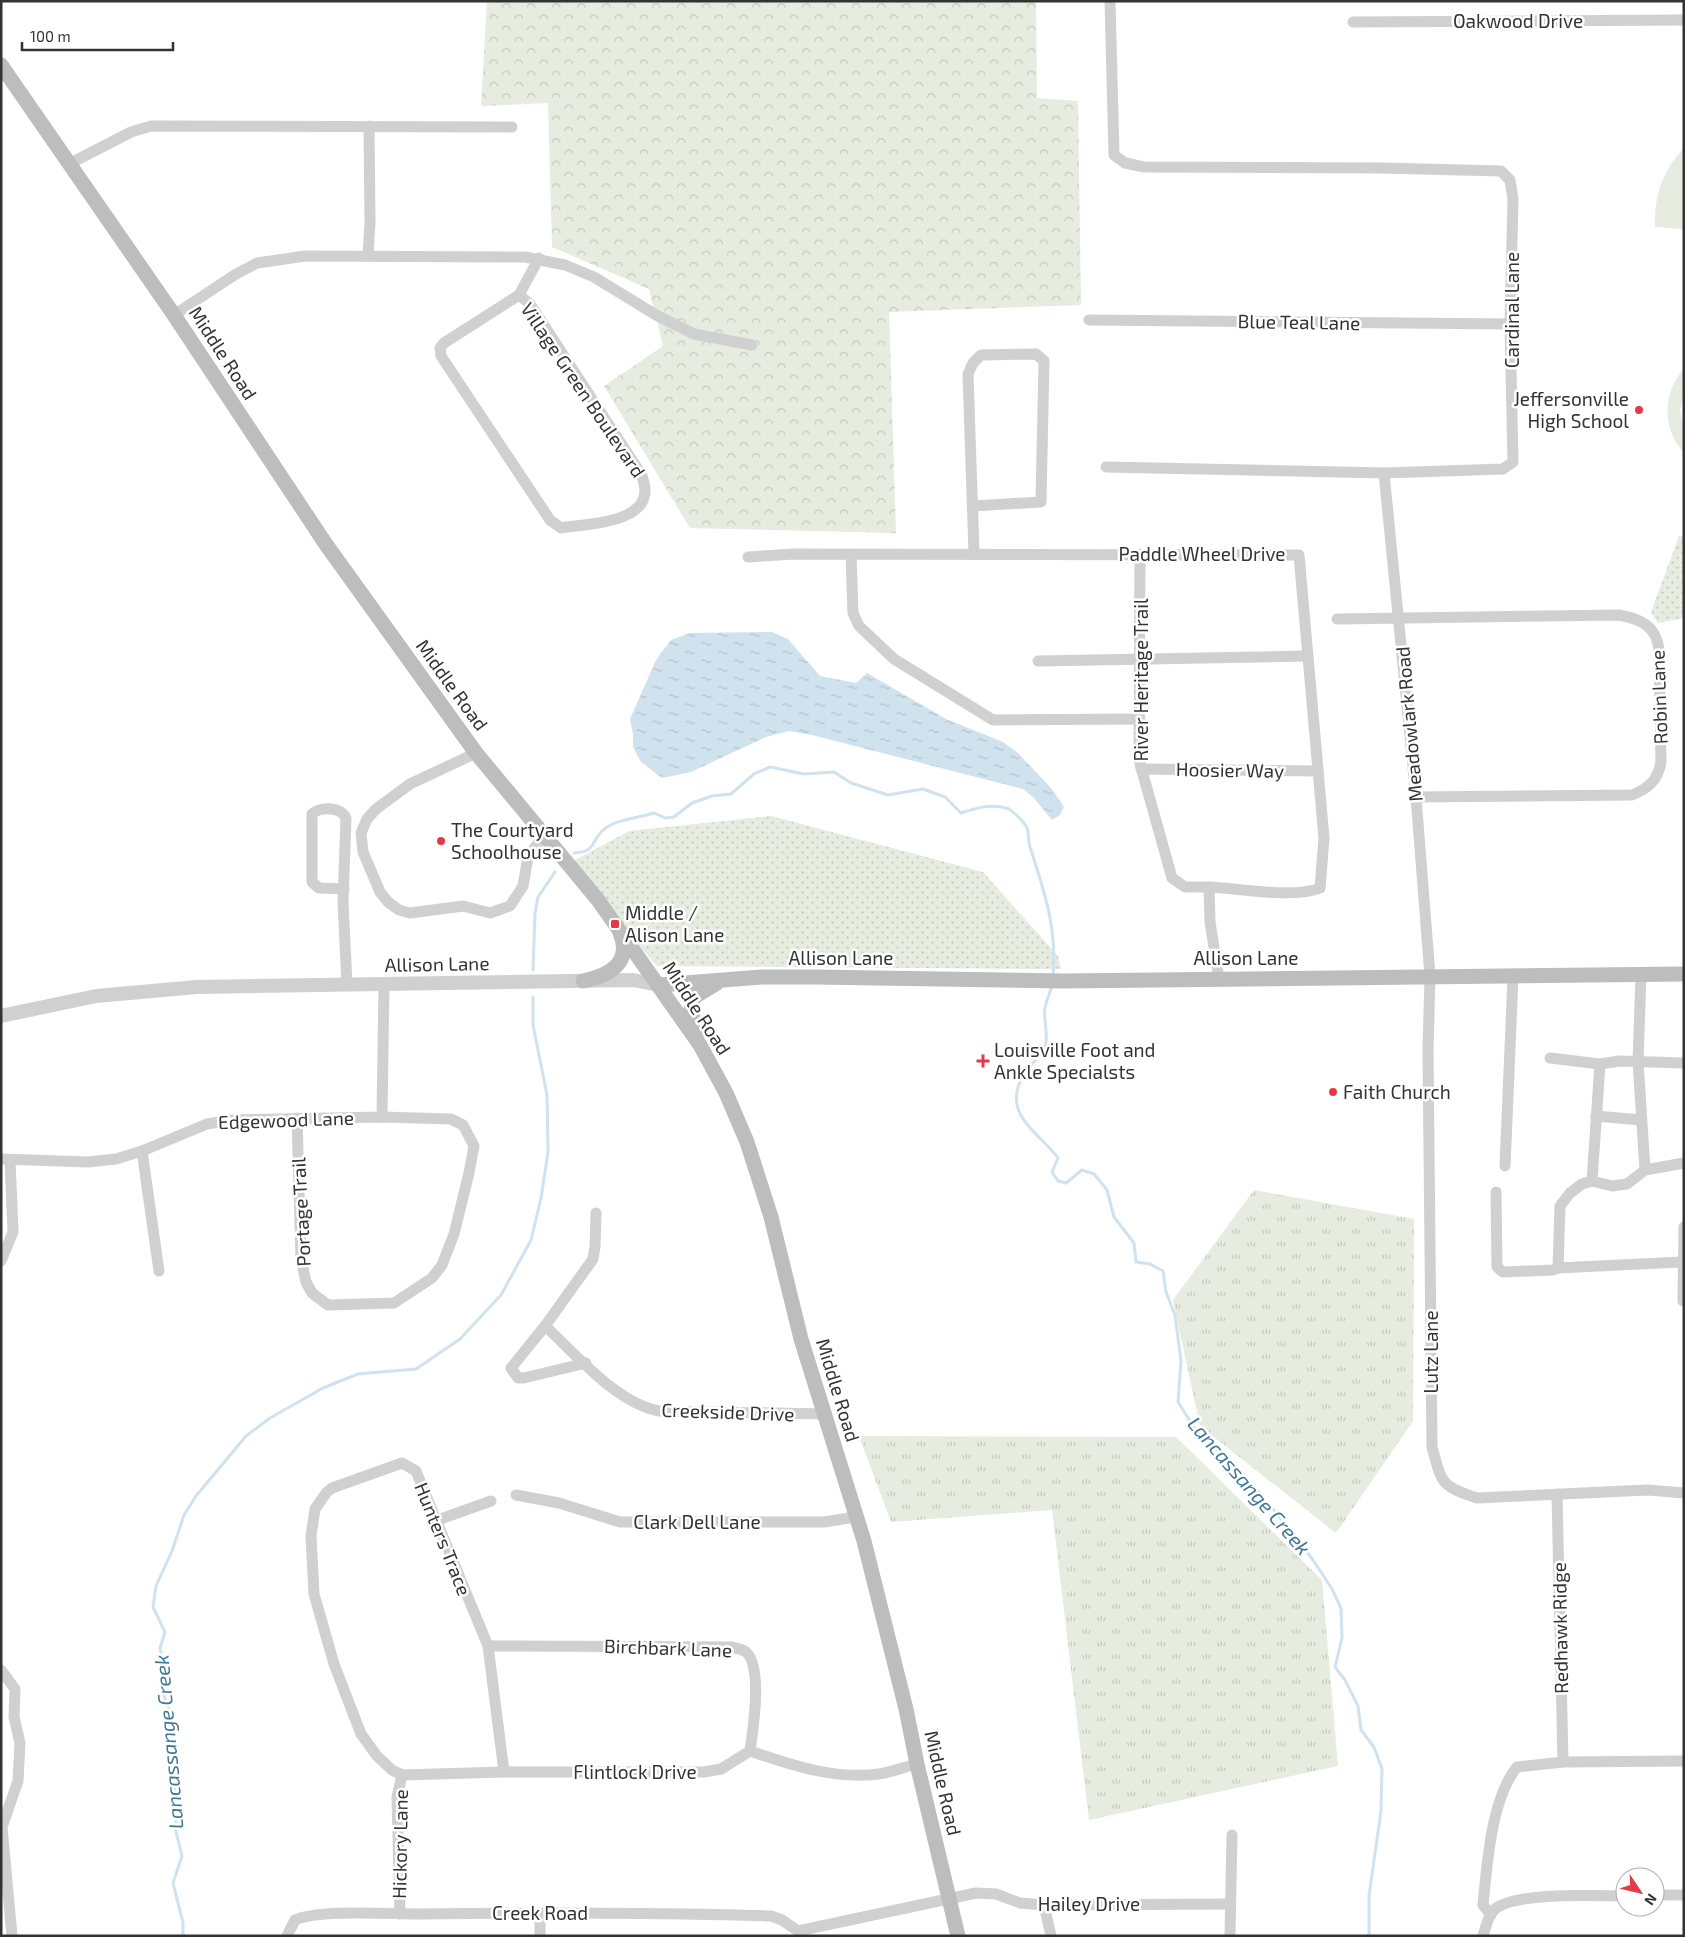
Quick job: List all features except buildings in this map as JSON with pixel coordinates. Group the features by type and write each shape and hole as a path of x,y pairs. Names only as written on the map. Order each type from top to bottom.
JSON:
{"main road":[{"name":"Middle Road","path":"1,65 174,315 324,543 476,753 617,927 700,1045 726,1093 748,1142 771,1217 801,1338 826,1414 856,1517 906,1709 917,1764 958,1936"},
{"path":"584,981 602,978 614,970 622,957 622,939 617,927"},
{"name":"Allison Lane","path":"659,985 719,982 762,977 1062,981 1430,976 1641,976 1684,974"},
{"path":"700,1045 691,1009 694,998 719,982"}],"street":[{"name":"Cardinal Lane","path":"1106,467 1384,473 1503,469 1513,462 1510,324 1513,199 1510,180 1501,171 1134,166 1114,155 1110,1"},
{"name":"Oakwood Drive","path":"1353,22 1684,20"},
{"path":"69,164 131,132 151,126 512,127"},
{"path":"368,126 370,222 368,256"},
{"path":"174,315 207,292 257,263 305,256 539,258 565,265 594,277 656,316 694,334 752,345"},
{"name":"Village Green Boulevard","path":"519,295 530,304 641,474 646,486 644,498 641,505 629,516 561,528 550,520 441,356 440,348 444,343 519,295 539,258"},
{"name":"Blue Teal Lane","path":"1089,320 1510,324"},
{"path":"973,506 1041,502 1044,361 1036,354 981,355 973,362 968,374 974,553"},
{"name":"Meadowlark Road","path":"1384,473 1416,797 1430,976"},
{"name":"Paddle Wheel Drive","path":"748,556 974,553 1299,555 1324,838 1320,888 1311,892 1296,893 1209,886"},
{"name":"River Heritage Trail","path":"1140,554 1141,769 1172,878 1185,887 1209,886"},
{"path":"851,555 853,613 859,626 894,659 993,720 1140,719"},
{"name":"Robin Lane","path":"1337,619 1619,615 1642,621 1656,634 1660,650 1660,762 1656,778 1644,790 1632,794 1416,797"},
{"path":"1038,661 1308,656"},
{"path":"476,753 410,784 391,797 367,819 361,833 362,852 380,892 388,902 410,913 463,906 490,913 510,906 523,886 528,857 544,835"},
{"name":"Hoosier Way","path":"1141,769 1318,771"},
{"path":"344,889 319,888 312,882 312,814 318,810 339,810 345,815 346,985"},
{"path":"1209,886 1210,922 1219,979"},
{"name":"Lutz Lane","path":"1430,976 1428,1050 1432,1447 1441,1480 1457,1491 1477,1498 1648,1490 1684,1493"},
{"path":"1641,976 1638,1061 1645,1170"},
{"path":"1505,1166 1513,977"},
{"name":"Allison Lane","path":"1,1016 96,996 197,987 633,980 659,985"},
{"path":"382,1117 384,984"},
{"path":"1550,1058 1600,1064 1638,1061 1684,1063"},
{"path":"1592,1182 1600,1064"},
{"path":"1596,1116 1642,1120"},
{"name":"Edgewood Lane","path":"6,1160 88,1162 116,1159 142,1151 207,1124 231,1120 382,1117 451,1119 463,1125 470,1136"},
{"name":"Portage Trail","path":"297,1118 301,1259 309,1288 328,1305 394,1303 432,1278 442,1265 454,1234 474,1146 470,1136"},
{"path":"142,1151 159,1271"},
{"path":"1,1261 13,1232 6,1160"},
{"path":"1558,1268 1560,1206 1570,1193 1582,1184 1592,1182 1612,1186 1627,1184 1634,1181 1645,1170 1684,1164"},
{"path":"1496,1192 1497,1267 1503,1272 1682,1262"},
{"path":"586,1363 524,1378 518,1378 513,1373 512,1365 545,1326 593,1258 596,1213"},
{"path":"1683,1301 1682,1262 1684,1227"},
{"name":"Creekside Drive","path":"545,1326 623,1397 647,1409 659,1411 826,1414"},
{"name":"Hunters Trace","path":"402,1775 392,1770 377,1756 361,1734 334,1664 314,1594 311,1536 315,1509 332,1488 402,1463 416,1471 435,1522 488,1646 504,1772"},
{"name":"Redhawk Ridge","path":"1557,1494 1563,1762"},
{"name":"Clark Dell Lane","path":"516,1495 540,1498 620,1522 824,1522 856,1517"},
{"path":"435,1522 491,1501"},
{"name":"Birchbark Lane","path":"488,1646 732,1647 744,1651 750,1657 757,1702 750,1751"},
{"path":"1,1670 15,1689 14,1717 20,1743 18,1781 1,1827 12,1936"},
{"path":"750,1751 793,1766 842,1774 881,1773 917,1764"},
{"name":"Flintlock Drive","path":"402,1775 504,1772 704,1772 721,1769 750,1751"},
{"path":"1492,1913 1483,1905 1487,1862 1506,1780 1517,1767 1563,1762 1684,1761"},
{"name":"Hickory Lane","path":"400,1914 397,1797 402,1775"},
{"path":"1230,1936 1232,1835"},
{"name":"Hailey Drive","path":"799,1934 976,1893 996,1894 1020,1903 1044,1905 1230,1904"},
{"path":"1665,1895 1684,1895"},
{"path":"1483,1936 1492,1913 1508,1902 1526,1898 1615,1896"},
{"path":"1044,1905 1051,1936"},
{"path":"540,1913 540,1936"},
{"name":"Creek Road","path":"288,1936 295,1920 310,1915 540,1913 693,1913 771,1916 782,1920 799,1934"}],"green space":[{"path":"487,1 1036,1 1037,98 1078,101 1081,305 889,312 896,533 690,528 604,386 663,346 649,289 552,247 548,103 481,106"},
{"path":"1684,148 1684,229 1655,227 1656,205 1661,185 1670,166"},
{"path":"1684,369 1684,392 1680,411 1684,429 1684,453 1672,433 1668,411 1672,388"},
{"path":"1679,536 1684,536 1684,618 1658,623 1651,612"},
{"path":"771,816 983,872 1058,956 1061,969 657,966 568,864 629,831"},
{"path":"1254,1190 1414,1219 1413,1421 1336,1533 1200,1426 1173,1300"},
{"path":"859,1436 1176,1437 1322,1580 1338,1766 1089,1820 1052,1510 891,1522"}],"water":[{"path":"772,632 788,639 820,676 856,683 867,673 946,719 1003,742 1017,752 1052,789 1064,807 1060,815 1052,820 1033,797 1023,789 812,735 789,731 766,737 691,772 662,778 641,762 633,747 630,719 656,660 671,640 690,633"}],"waterway":[{"name":"Lancassange Creek","path":"574,853 589,849 598,835 613,824 654,813 665,818 674,817 692,803 712,796 731,794 754,774 770,767 804,774 834,772 851,783 888,795 923,789 945,797 961,813 985,807 1003,807 1014,813 1027,828 1029,845 1049,911 1053,942 1053,977"},
{"name":"Lancassange Creek","path":"533,970 535,914 538,897 555,872"},
{"name":"Lancassange Creek","path":"1052,986 1045,1008 1045,1047 1024,1074 1018,1088 1016,1100 1019,1111 1024,1121 1058,1158 1052,1172 1058,1181 1066,1183 1082,1170 1094,1174 1107,1190 1114,1217 1134,1243 1136,1262 1150,1264 1163,1271 1166,1292 1175,1315 1181,1361 1178,1402 1195,1429 1254,1486 1278,1515 1313,1560 1332,1589 1341,1608 1342,1638 1335,1667 1345,1680 1358,1706 1361,1730 1374,1747 1382,1769 1381,1811 1369,1896 1369,1936"},
{"name":"Lancassange Creek","path":"183,1936 183,1923 173,1883 182,1856 175,1828 177,1815 174,1796 175,1780 167,1746 170,1726 168,1706 160,1685 164,1668 160,1648 165,1632 153,1607 156,1586 172,1551 184,1515 196,1496 246,1436 270,1418 323,1388 358,1374 416,1369 460,1339 501,1295 531,1240 541,1198 548,1152 547,1095 533,1025 533,997"}],"place":[{"name":"Jeffersonville High School","path":"1639,410"},
{"name":"The Courtyard Schoolhouse","path":"441,841"},
{"name":"Middle / Alison Lane","path":"615,924"},
{"name":"Louisville Foot and Ankle Specialsts","path":"983,1061"},
{"name":"Faith Church","path":"1333,1092"}]}
